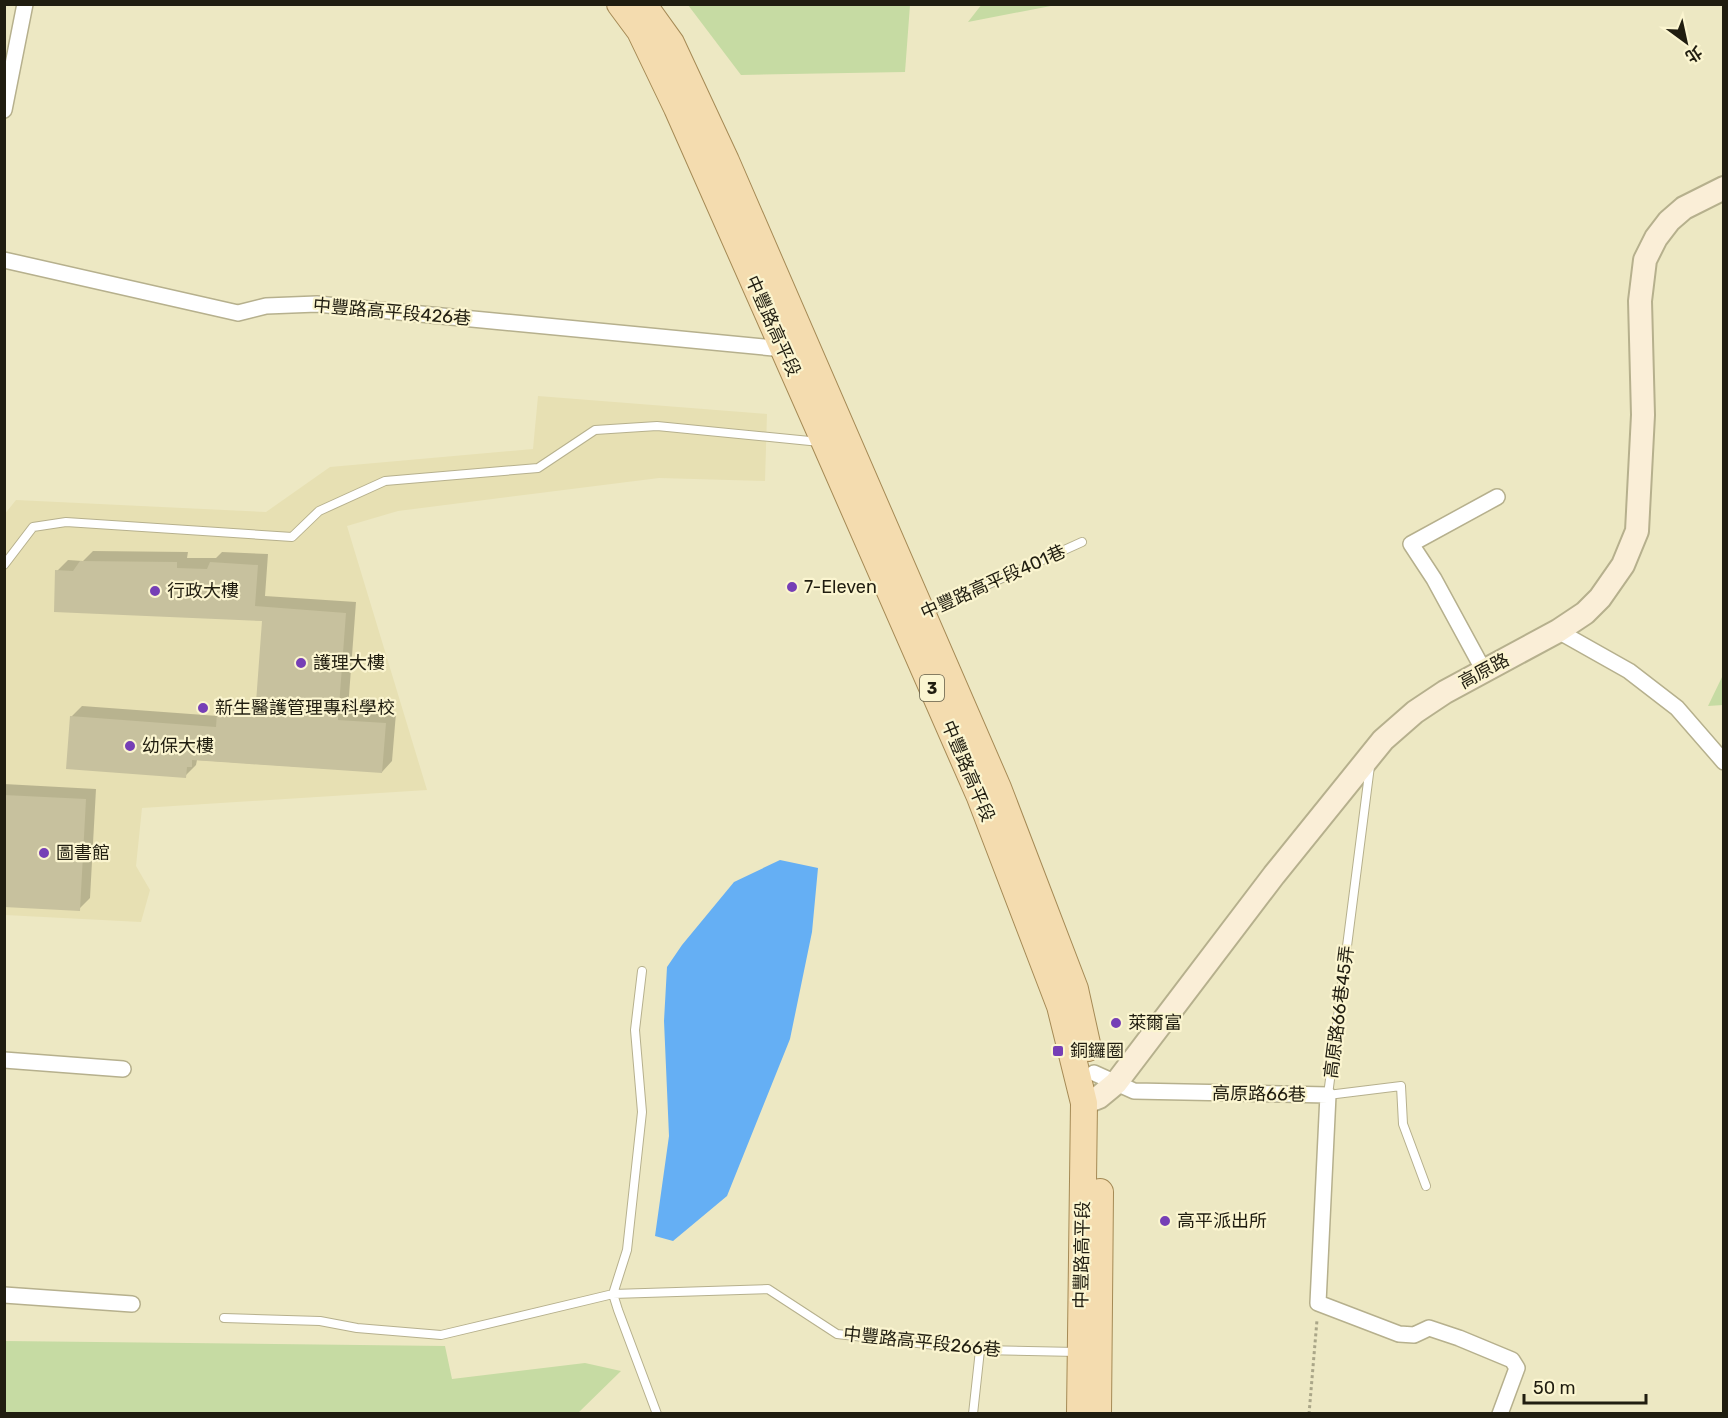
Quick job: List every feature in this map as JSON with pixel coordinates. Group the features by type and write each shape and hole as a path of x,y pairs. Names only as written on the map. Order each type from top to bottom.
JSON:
{"main road":[{"name":"中豐路高平段","path":"620,4 640,31 677,108 731,202 913,618 998,788 1075,989 1098,1089 1101,1244 1090,1350 1080,1413"},
{"name":"中豐路高平段","path":"643,4 671,43 784,350 835,438"},
{"name":"中豐路高平段","path":"1090,1350 1098,1413"}],"street":[{"path":"4,110 25,4"},
{"name":"高原路","path":"1098,1089 1372,753 1397,726 1445,692 1558,631 1585,613 1600,598 1623,565 1637,531 1643,415 1640,301 1645,260 1656,238 1669,221 1684,208 1724,188"},
{"name":"中豐路高平段426巷","path":"4,260 238,313 266,306 317,304 784,350"},
{"path":"1484,671 1434,579 1411,544 1497,497"},
{"path":"1558,631 1629,671 1677,708 1724,762"},
{"path":"4,1060 123,1069"},
{"name":"高原路66巷","path":"1098,1089 1328,1095 1318,1303"},
{"path":"4,1295 132,1304"},
{"path":"1318,1303 1398,1334 1414,1335 1430,1328 1512,1360 1517,1368 1500,1413"}],"lane":[{"path":"4,565 33,527 66,522 292,537 319,512 385,481 538,468 595,430 657,426 835,438"},
{"name":"中豐路高平段401巷","path":"913,618 1082,542"},
{"name":"高原路66巷45弄","path":"1372,753 1328,1095 1401,1086 1403,1124 1426,1186"},
{"path":"642,971 635,1030 642,1112 627,1250 613,1294 657,1413"},
{"name":"中豐路高平段266巷","path":"224,1318 320,1321 357,1328 441,1335 613,1294 768,1289 837,1334 980,1350 1090,1350"},
{"path":"973,1413 980,1350"}],"path":[{"path":"1309,1413 1318,1303"}],"shaded area":[{"name":"新生醫護管理專科學校","path":"538,396 767,414 765,481 659,478 398,511 347,526 427,790 142,808 136,866 150,890 141,922 5,915 4,515 16,500 266,512 330,467 533,449"}],"green space":[{"path":"982,4 1056,4 1056,5 968,22"},
{"path":"688,5 910,5 905,72 741,75"},
{"path":"1723,675 1723,705 1708,706"},
{"path":"5,1341 445,1346 452,1379 585,1363 621,1371 578,1413 5,1414"}],"water":[{"path":"780,860 818,868 812,932 790,1039 727,1196 673,1241 655,1236 669,1136 664,1021 667,967 682,945 734,882"}],"building":[{"path":"80,561 177,562 177,568 207,569 210,562 258,565 255,606 346,613 338,720 386,723 382,773 192,760 192,767 187,767 186,778 66,769 70,716 216,727 217,713 255,716 262,621 54,612 55,570 73,571"},
{"name":"圖書館","path":"4,795 86,799 80,911 4,907"}],"place":[{"name":"7-Eleven","path":"792,587"},
{"name":"行政大樓","path":"155,591"},
{"name":"護理大樓","path":"301,663"},
{"name":"新生醫護管理專科學校","path":"203,708"},
{"name":"幼保大樓","path":"130,746"},
{"name":"圖書館","path":"44,853"},
{"name":"萊爾富","path":"1116,1023"},
{"name":"銅鑼圈","path":"1058,1051"},
{"name":"高平派出所","path":"1165,1221"}]}
